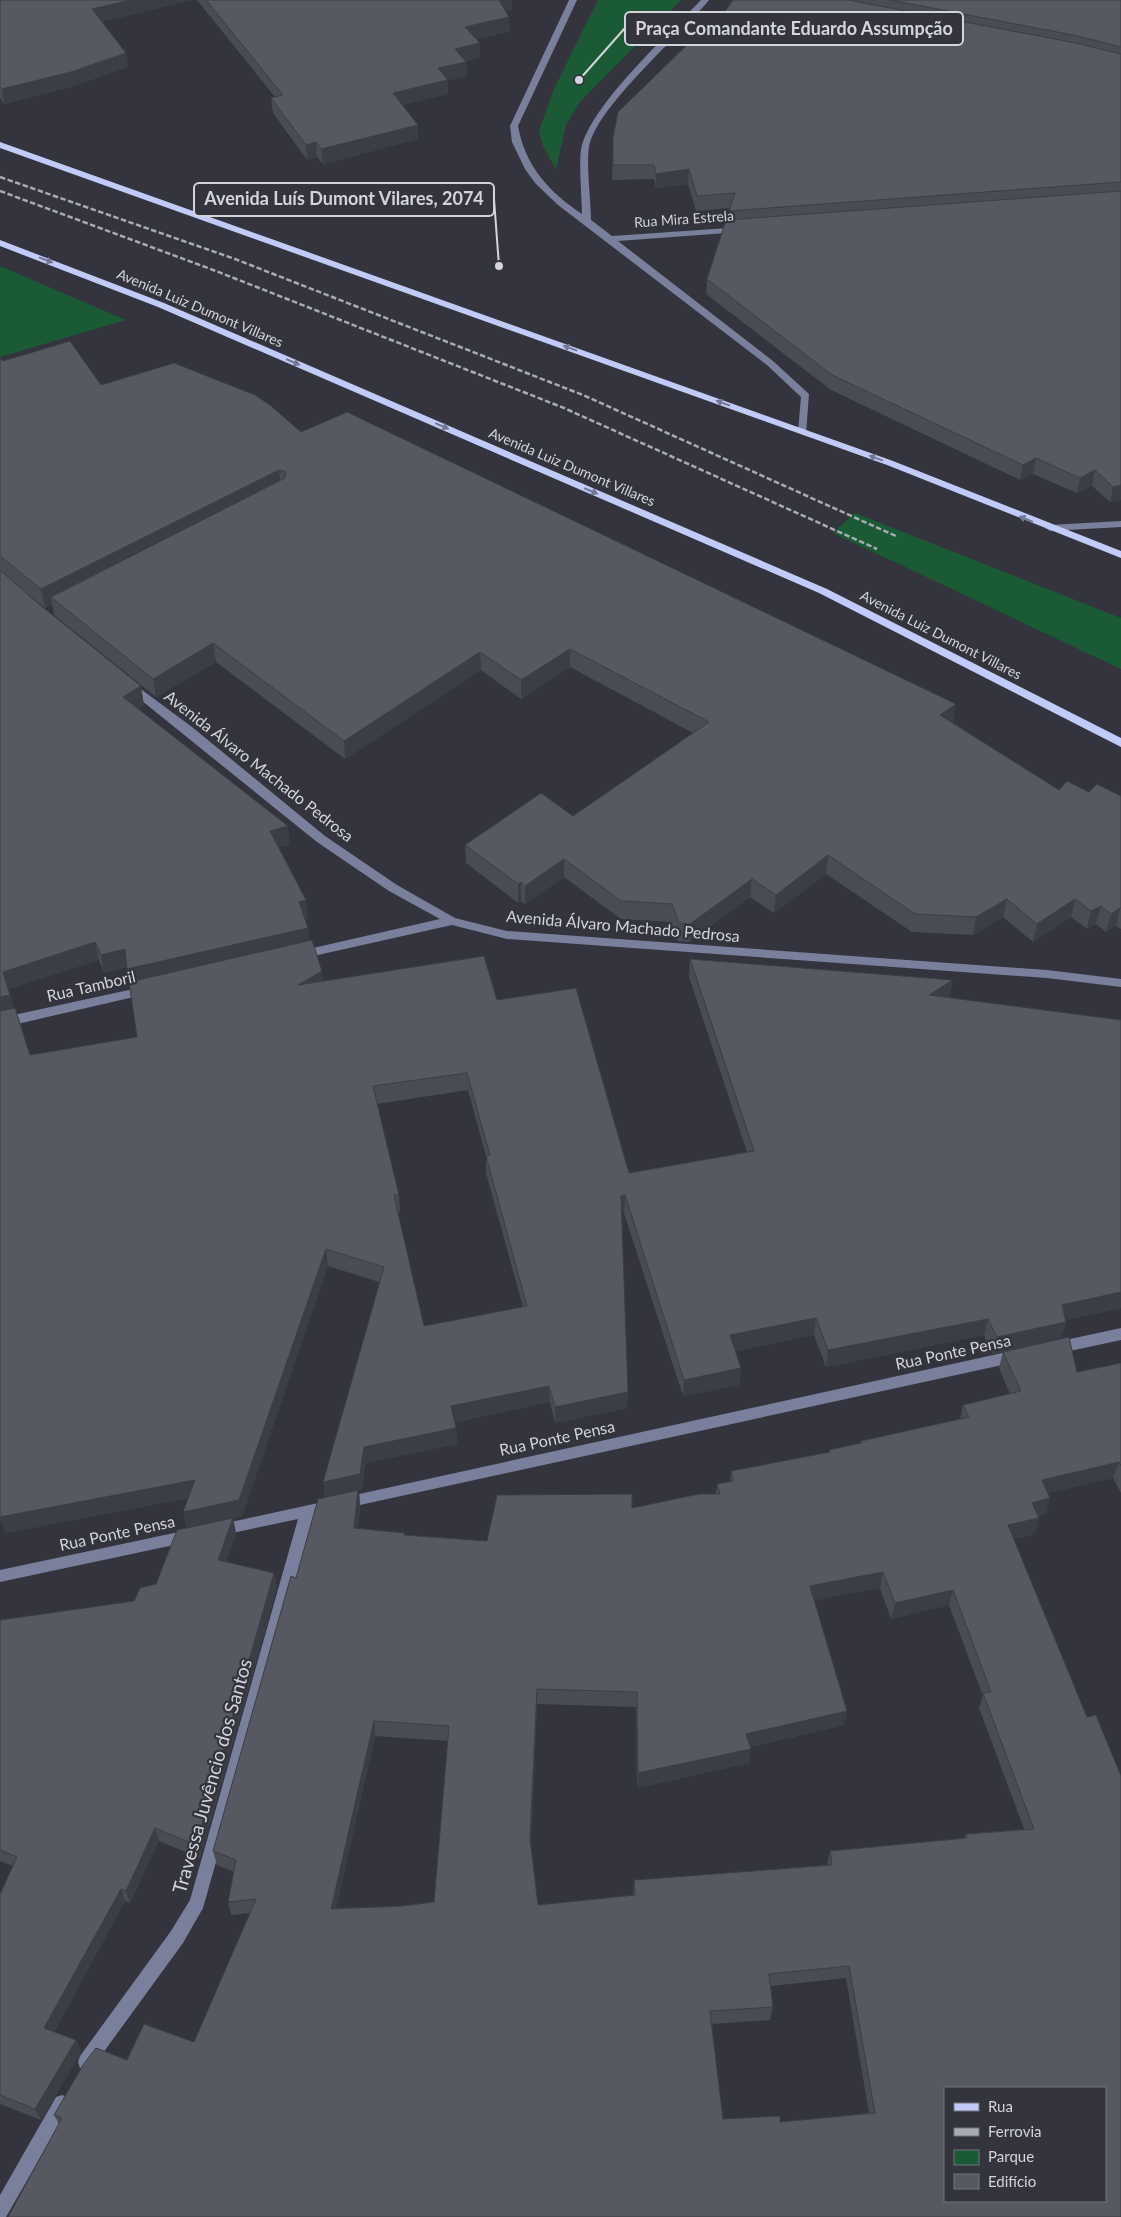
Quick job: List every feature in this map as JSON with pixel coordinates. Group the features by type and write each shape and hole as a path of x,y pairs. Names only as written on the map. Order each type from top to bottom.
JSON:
{"main road":[{"path":"0,145 890,463 1121,555"},
{"name":"Avenida Luiz Dumont Villares","path":"0,243 161,305 823,591 1121,743"}],"street":[{"path":"573,0 514,126 515,143 526,166 544,189 770,363 806,396 802,432"},
{"path":"587,221 585,146 595,122 627,83 705,0"},
{"name":"Rua Mira Estrela","path":"608,239 754,228"},
{"path":"1050,528 1121,524"},
{"name":"Avenida Álvaro Machado Pedrosa","path":"122,680 188,730 322,839 393,888 452,921 507,935 1047,974 1121,983"},
{"path":"288,958 452,921"},
{"name":"Rua Tamboril","path":"0,1023 163,986"},
{"name":"Rua Ponte Pensa","path":"0,1576 1034,1352 1120,1337"},
{"name":"Travessa Juvêncio dos Santos","path":"0,2211 73,2082 177,1937 197,1903 308,1510"}],"green space":[{"path":"598,0 681,0 580,102 566,125 556,170 543,146 539,131 554,89"},
{"path":"0,266 126,320 0,357"},
{"path":"855,513 1121,618 1121,669 833,533"}],"building":[{"path":"0,0 132,0 92,9 126,53 71,72 2,89 0,87"},
{"path":"206,0 499,0 509,17 465,27 480,43 455,49 466,62 438,68 448,80 393,93 418,125 321,149 316,142 306,145 271,98 283,95"},
{"path":"733,0 848,0 1076,43 1121,54 1121,182 729,211 735,193 697,196 689,169 656,174 654,165 613,165 613,138 618,112 692,40 703,43"},
{"path":"890,0 1121,0 1121,47 1078,36"},
{"path":"1121,191 1121,485 1113,487 1095,470 1080,478 1036,458 1023,465 832,375 707,279 726,220"},
{"path":"70,341 101,385 174,363 255,395 270,405 301,432 347,412 956,704 940,715 1059,790 1067,781 1089,792 1097,784 1121,796 1121,908 1111,914 1101,906 1091,911 1075,899 1037,924 1007,899 976,917 915,914 828,855 776,895 752,879 690,924 679,923 672,904 621,901 564,859 525,886 521,882 518,884 465,845 541,793 573,816 709,722 570,649 521,680 480,652 344,741 213,643 153,679 51,597 285,478 286,472 279,470 41,589 0,556 0,358 3,361"},
{"path":"0,570 34,600 141,686 123,697 288,826 270,831 306,900 299,902 308,928 127,969 125,949 101,955 95,942 3,972 10,995 0,997"},
{"path":"312,940 322,971 298,985 484,956 497,1000 576,988 629,1173 754,1151 690,959 953,980 929,995 1121,1020 1121,1292 1062,1305 1066,1322 997,1337 988,1319 828,1350 816,1318 730,1335 741,1368 684,1380 625,1195 621,1196 628,1392 555,1407 549,1386 451,1406 456,1428 364,1447 360,1474 323,1482 384,1267 326,1249 239,1500 183,1512 195,1480 0,1517 0,1011 15,1008 30,1055 137,1037 129,982","holes":["467,1073 490,1155 486,1156 527,1306 424,1326 394,1195 399,1195 373,1086"]},
{"path":"1069,1337 1077,1372 1121,1363 1121,1466 1119,1462 1042,1480 1050,1498 1032,1503 1039,1518 1008,1525 1087,1717 1096,1715 1121,1776 1121,2217 8,2217 62,2118 54,2115 83,2065 96,2048 127,2060 144,2024 194,2042 256,1899 228,1902 236,1860 213,1851 291,1576 296,1578 318,1499 358,1490 354,1528 405,1533 404,1535 487,1541 497,1495 632,1494 632,1508 699,1494 720,1494 717,1484 733,1481 731,1471 830,1452 829,1450 861,1443 861,1441 969,1417 963,1405 1021,1391 1003,1352","holes":["883,1572 895,1603 953,1590 991,1692 983,1693 1034,1829 966,1834 967,1838 830,1851 832,1865 634,1880 635,1895 538,1905 530,1838 537,1689 637,1692 638,1773 751,1749 746,1734 847,1711 810,1586","374,1721 449,1726 434,1902 402,1906 331,1909","849,1966 875,2113 780,2122 780,2116 723,2119 710,2011 773,2007 769,1974"]},
{"path":"233,1518 218,1560 274,1573 196,1845 155,1828 126,1891 121,1889 44,2028 76,2040 35,2109 0,2095 0,1894 17,1857 0,1850 0,1620 134,1601 140,1588 156,1584 177,1530"}],"railway":[{"path":"0,177 235,259 583,395 898,537"},
{"path":"0,191 216,271 564,408 877,549"}],"place":[{"name":"Praça Comandante Eduardo Assumpção","path":"579,80"},
{"name":"Avenida Luís Dumont Vilares, 2074","path":"499,266"}]}
